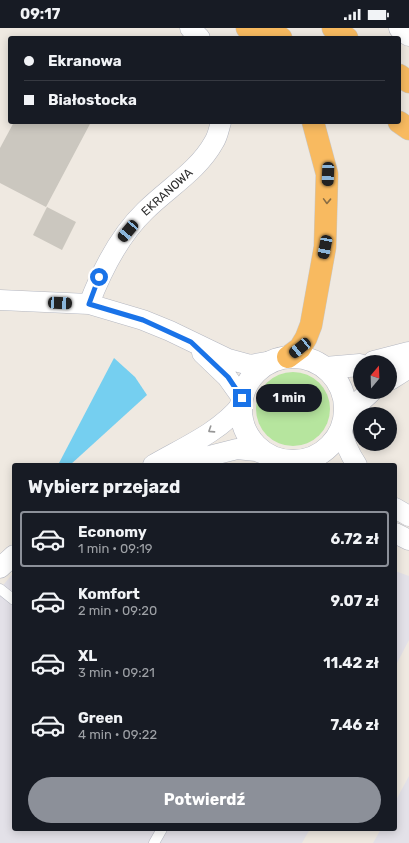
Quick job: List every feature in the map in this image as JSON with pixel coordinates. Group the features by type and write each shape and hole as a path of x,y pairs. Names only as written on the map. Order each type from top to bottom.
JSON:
{"highway":[{"path":"247,28 255,36"},
{"path":"267,28 278,36"},
{"path":"333,28 344,36"},
{"path":"280,359 300,348 306,338 311,324 325,247 328,174 314,124"}],"street":[{"path":"190,28 198,36"},
{"path":"400,28 409,34"},
{"name":"EKRANOWA","path":"89,304 99,277 120,241 144,212 198,165 215,141 220,124"},
{"path":"0,300 89,304 143,320 228,360 250,365 280,359 304,358 325,368 335,378 341,389 344,402 343,422 348,451 356,463"},
{"path":"191,342 228,377 241,402 242,419 246,433 254,444 264,453 277,459"},
{"path":"397,356 409,353"},
{"path":"156,463 213,430 233,415 253,376 280,359"},
{"path":"325,368 353,366"},
{"path":"397,374 409,367"},
{"path":"182,463 237,449 256,451 277,459 310,463 335,440 343,422 364,399"},
{"path":"397,509 409,516"},
{"path":"397,534 409,540"},
{"path":"0,568 12,557"}],"lane":[{"path":"0,589 12,598"},
{"path":"154,843 161,831"}],"shaded area":[{"path":"397,572 409,576 409,640 397,663"},
{"path":"12,574 12,831 309,831 302,843 0,843 0,589"},
{"path":"409,776 409,843 373,843 380,831 397,831 397,798"}],"green space":[{"path":"286,372 300,372 314,378 324,388 330,402 330,416 324,430 314,440 300,446 286,446 272,440 262,430 256,416 256,402 262,388 272,378"}],"water":[{"path":"114,358 135,377 147,395 72,463 59,463"}],"building":[{"path":"13,124 90,124 46,207 0,183 0,148"},
{"path":"47,207 76,222 62,250 33,235"}],"route":[{"path":"99,277 89,304 143,320 170,331 191,342 228,377 242,398"}]}
